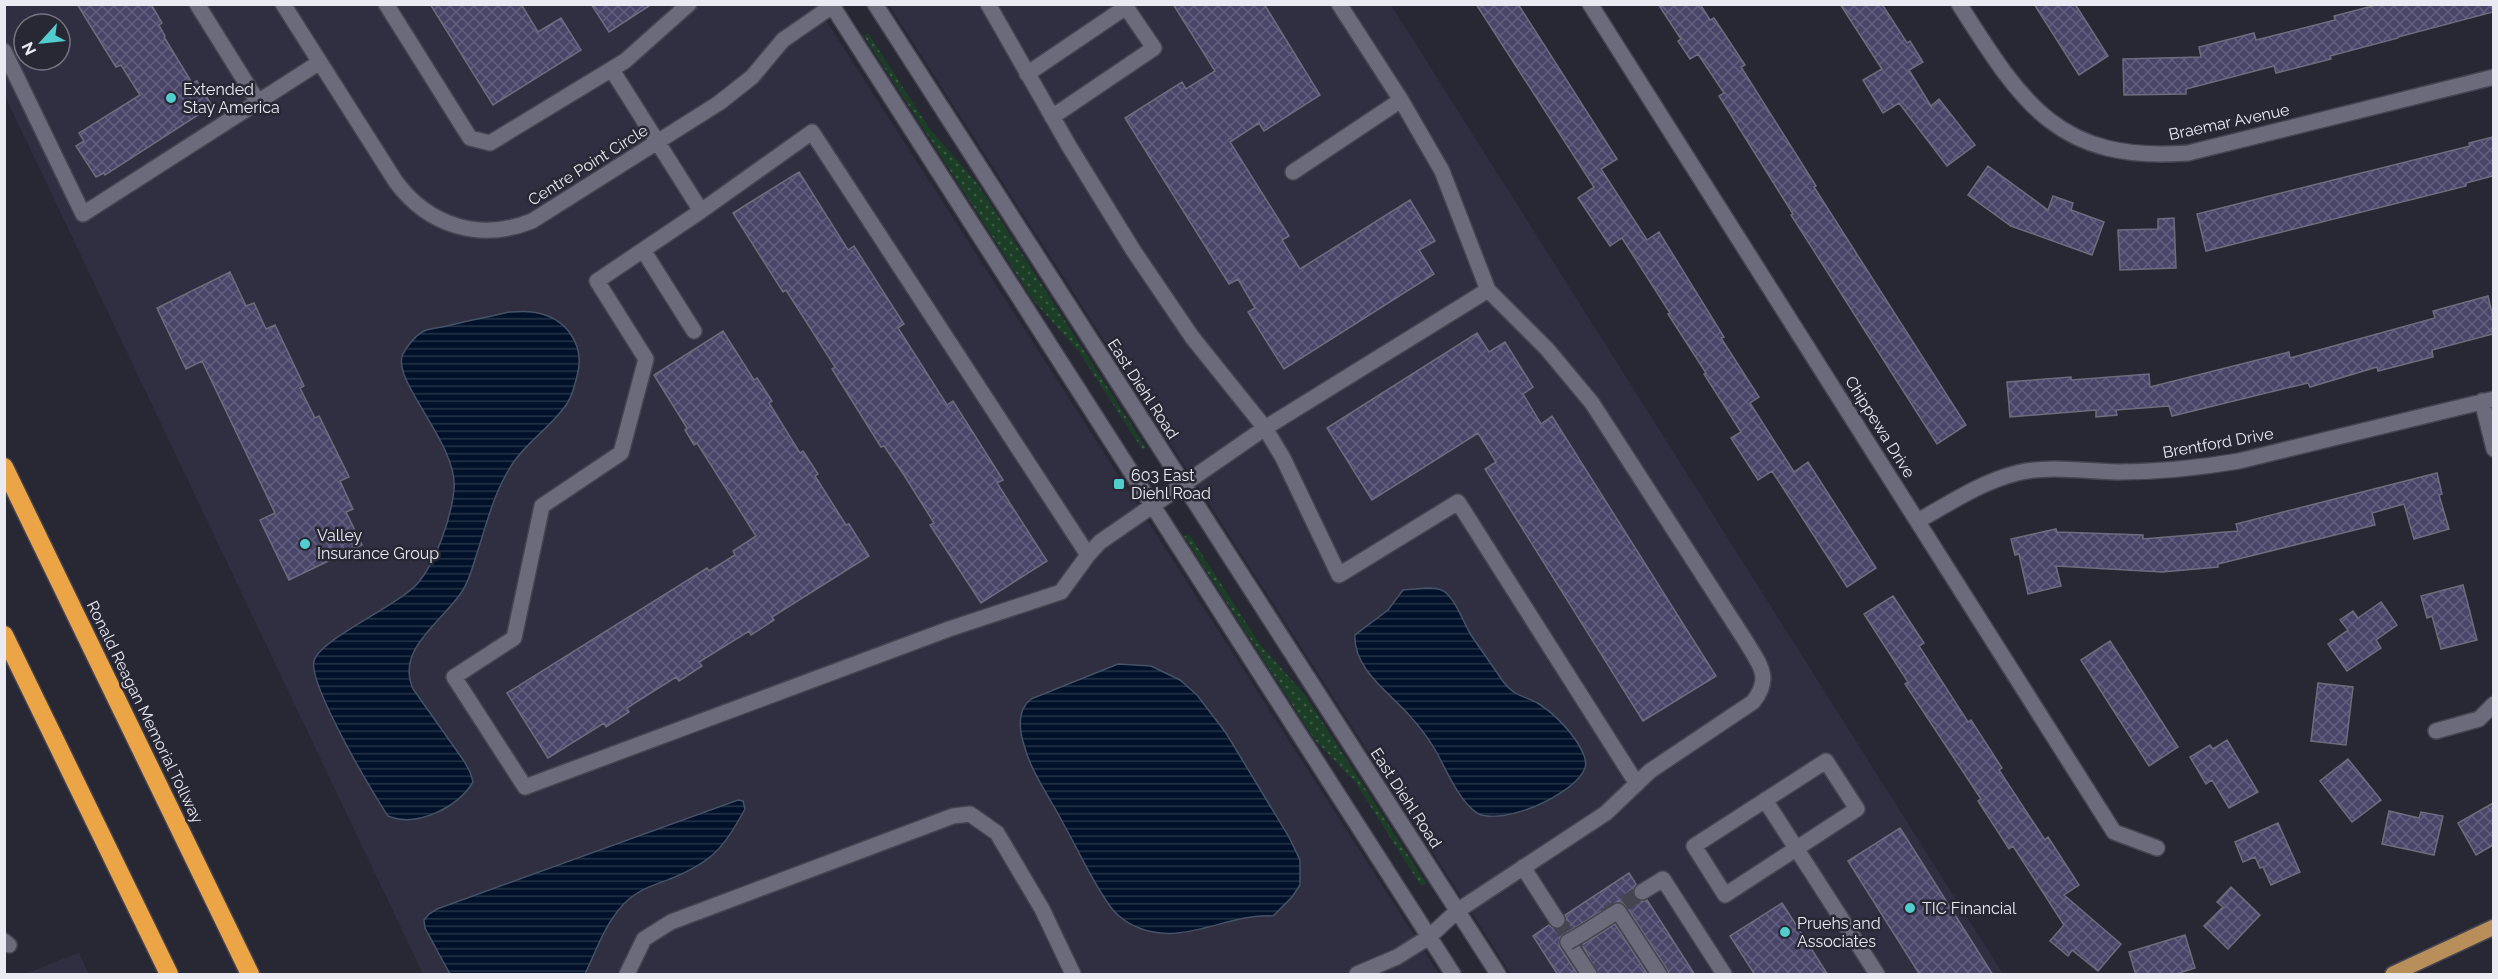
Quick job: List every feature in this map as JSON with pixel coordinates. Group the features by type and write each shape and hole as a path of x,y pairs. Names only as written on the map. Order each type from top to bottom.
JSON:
{"highway":[{"name":"Ronald Reagan Memorial Tollway","path":"4,466 250,975"},
{"path":"4,635 169,975"}],"main road":[{"path":"2393,975 2493,927"}],"street":[{"path":"197,4 258,102"},
{"name":"Centre Point Circle","path":"283,4 402,190 425,211 442,222 461,228 500,231 532,221 742,86 783,40 833,5"},
{"path":"386,4 470,138 490,143 625,61 689,4"},
{"name":"East Diehl Road","path":"875,4 1498,975"},
{"path":"988,4 1052,117 1133,249 1189,333 1265,428 1283,458 1339,575 1458,502 1637,784"},
{"path":"1339,4 1401,100 1442,171 1488,290 1547,349 1592,403 1744,640 1764,677 1762,691 1753,702 1650,771 1606,813 1457,911 1429,937 1397,957 1357,975"},
{"name":"Chippewa Drive","path":"1590,4 2114,832 2157,848"},
{"name":"Braemar Avenue","path":"1959,4 2001,71 2027,102 2046,119 2071,134 2101,147 2126,153 2154,155 2188,153 2493,77"},
{"path":"833,5 1453,975"},
{"path":"1027,74 1126,7 1154,48 1052,117"},
{"path":"4,51 83,214 320,62"},
{"path":"612,70 701,211"},
{"path":"1293,172 1401,100"},
{"path":"1088,555 812,132 597,282 646,359 621,453 542,506 514,638 454,677 525,787 949,629 1061,592 1100,542 1182,483 1265,428 1488,290"},
{"path":"643,250 693,331"},
{"path":"2488,400 2493,449"},
{"name":"Brentford Drive","path":"1918,521 1982,485 2016,473 2052,468 2153,472 2200,468 2239,461 2488,400"},
{"path":"2436,732 2480,719 2493,704"},
{"path":"1826,761 1857,809 1725,895 1694,846 1765,800 1826,761"},
{"path":"1765,800 1877,975"},
{"path":"627,975 644,939 671,922 953,816 969,814 997,833 1042,909 1073,975"},
{"path":"1523,867 1557,920"},
{"path":"1642,892 1663,879 1724,975"},
{"path":"1589,975 1568,942 1618,911 1659,975"}],"shaded area":[{"path":"5,5 816,5 1439,974 423,974 5,96"},
{"path":"889,5 1391,5 2003,974 1511,974"},
{"path":"509,312 544,315 563,326 575,343 578,353 577,376 566,405 525,449 507,473 493,504 466,585 424,636 411,661 409,674 413,689 464,761 473,782 457,800 436,813 424,817 399,819 388,816 343,739 321,692 314,661 319,652 330,643 394,602 418,583 437,552 446,526 454,490 453,472 437,434 406,380 402,365 403,354 409,344 424,331"},
{"path":"1427,588 1441,590 1449,596 1471,635 1506,686 1545,708 1564,725 1579,745 1586,766 1579,778 1568,788 1537,806 1520,812 1503,816 1477,813 1459,794 1421,729 1366,670 1356,647 1355,635 1388,610 1403,590"},
{"path":"1118,664 1151,666 1180,680 1197,695 1226,733 1289,837 1300,860 1300,885 1292,897 1273,916 1239,919 1189,931 1156,933 1128,923 1113,910 1099,889 1031,765 1022,739 1020,720 1026,703 1031,699"},
{"path":"738,800 743,801 745,809 723,844 707,860 629,899 609,924 585,974 450,974 425,928 424,920 437,909"},
{"path":"78,953 89,974 25,974"}],"green space":[{"path":"868,33 929,128 977,183 1146,448 1142,449 1079,352 1033,300 864,36"},
{"path":"1189,534 1259,643 1305,695 1426,883 1421,886 1355,782 1315,740 1184,536"}],"building":[{"name":"Extended Stay America","path":"77,4 151,4 162,23 159,25 164,37 192,83 197,81 212,106 105,175 104,173 96,177 76,146 84,141 79,133 140,95 121,65 116,67"},
{"path":"430,4 521,4 538,32 561,18 581,50 493,105"},
{"path":"591,4 652,4 609,32"},
{"path":"1173,4 1264,4 1320,95 1264,131 1259,123 1230,142 1289,236 1282,240 1300,269 1410,200 1435,241 1419,250 1434,274 1284,369 1248,312 1255,308 1238,279 1229,284 1125,118 1182,82 1186,89 1215,71"},
{"path":"1476,4 1518,4 1617,159 1601,169 1647,240 1659,232 1724,337 1721,338 1759,397 1750,403 1794,472 1808,462 1876,568 1847,587 1772,471 1758,480 1731,438 1741,432 1668,314 1670,313 1622,238 1610,246 1578,198 1594,187"},
{"path":"1658,4 1700,4 1710,20 1714,18 1745,65 1741,67 1816,186 1814,187 1966,425 1937,444 1791,215 1793,214 1719,96 1724,93 1698,54 1690,59 1678,41 1681,39"},
{"path":"1840,4 1882,4 1907,43 1910,41 1923,62 1909,70 1931,106 1939,99 1975,145 1947,166 1899,103 1883,113 1863,80 1882,69"},
{"path":"2034,4 2075,4 2108,56 2079,75"},
{"path":"2380,4 2493,4 2493,12 2276,73 2274,66 2186,89 2186,94 2124,95 2123,59 2201,57 2199,47 2254,33 2256,40 2335,20 2334,16"},
{"path":"2493,137 2493,176 2466,183 2466,186 2206,251 2197,214 2470,146 2469,143"},
{"path":"1988,166 2048,210 2053,196 2073,203 2071,210 2104,222 2092,255 2011,226 1968,195"},
{"path":"799,172 848,250 854,246 904,324 898,328 947,405 953,401 1003,480 997,483 1047,561 981,603 930,525 934,523 904,475 884,446 881,447 832,369 835,367 786,290 783,292 733,213"},
{"path":"2174,218 2176,268 2120,270 2118,230 2158,229 2158,219"},
{"path":"230,272 246,306 254,303 266,329 275,325 304,386 300,388 315,418 319,416 349,477 340,481 353,509 346,512 362,545 289,580 260,520 275,513 202,361 186,369 157,308"},
{"path":"2488,296 2493,317 2493,334 2432,350 2433,357 2378,371 2377,367 2310,387 2308,383 2172,416 2169,406 2116,410 2117,415 2096,417 2096,410 2010,417 2007,382 2149,374 2150,387 2289,352 2290,358 2435,318 2433,311"},
{"path":"723,331 754,380 757,378 772,401 769,403 800,453 803,451 818,474 815,476 869,556 772,617 774,620 751,635 749,631 699,662 702,666 679,681 676,677 627,708 629,712 606,727 604,723 548,758 507,693 707,568 709,571 735,555 733,551 756,536 697,443 694,445 685,430 687,428 654,375"},
{"path":"1477,333 1489,352 1505,342 1533,387 1523,394 1541,424 1552,416 1716,676 1643,721 1485,469 1496,462 1478,433 1372,500 1327,428"},
{"path":"2437,473 2442,494 2439,495 2449,529 2414,539 2404,504 2372,513 2375,525 2218,564 2218,567 2162,572 2056,566 2061,586 2028,594 2019,554 2015,555 2011,539 2056,529 2057,532 2143,535 2143,539 2238,531 2236,524"},
{"path":"2463,585 2477,640 2441,649 2432,616 2427,618 2421,596"},
{"path":"1893,596 1924,643 1919,646 1968,722 1971,720 2002,768 1999,770 2045,840 2048,837 2079,885 2064,895 2121,944 2098,971 2072,950 2068,956 2050,941 2064,925 2013,846 2009,849 1978,801 1981,799 1905,684 1908,682 1864,614"},
{"path":"2381,602 2397,625 2376,640 2381,648 2347,671 2328,644 2348,630 2340,620 2353,611 2358,618"},
{"path":"2110,641 2178,747 2149,766 2081,660"},
{"path":"2318,683 2353,687 2346,745 2311,741"},
{"path":"2227,740 2258,792 2229,808 2212,780 2206,784 2190,757 2210,745 2213,749"},
{"path":"2348,759 2381,800 2352,822 2320,781"},
{"path":"2493,803 2493,845 2476,855 2458,823"},
{"path":"2389,811 2419,818 2421,812 2443,816 2434,855 2382,844"},
{"path":"2278,823 2300,872 2271,885 2263,867 2260,868 2255,857 2243,862 2235,842"},
{"path":"1900,828 1993,975 1920,975 1848,861"},
{"path":"1629,873 1636,884 1632,892 1634,898 1642,902 1647,900 1695,975 1669,975 1626,906 1618,901 1560,937 1559,946 1578,975 1558,975 1533,936 1549,925 1557,930 1563,928 1567,920 1565,915"},
{"path":"2231,887 2260,915 2228,949 2204,926 2223,907 2217,902"},
{"path":"1782,903 1828,975 1755,975 1730,936"},
{"path":"1615,924 1648,975 1599,975 1582,945"},
{"path":"2185,935 2195,968 2173,975 2136,975 2129,952"}],"tunnel":[{"path":"1605,916 1642,892"},
{"path":"1557,920 1577,950"}],"place":[{"name":"Extended Stay America","path":"171,98"},
{"name":"603 East Diehl Road","path":"1119,484"},
{"name":"Valley Insurance Group","path":"305,544"},
{"name":"TIC Financial","path":"1910,908"},
{"name":"Pruehs and Associates","path":"1785,932"}]}
